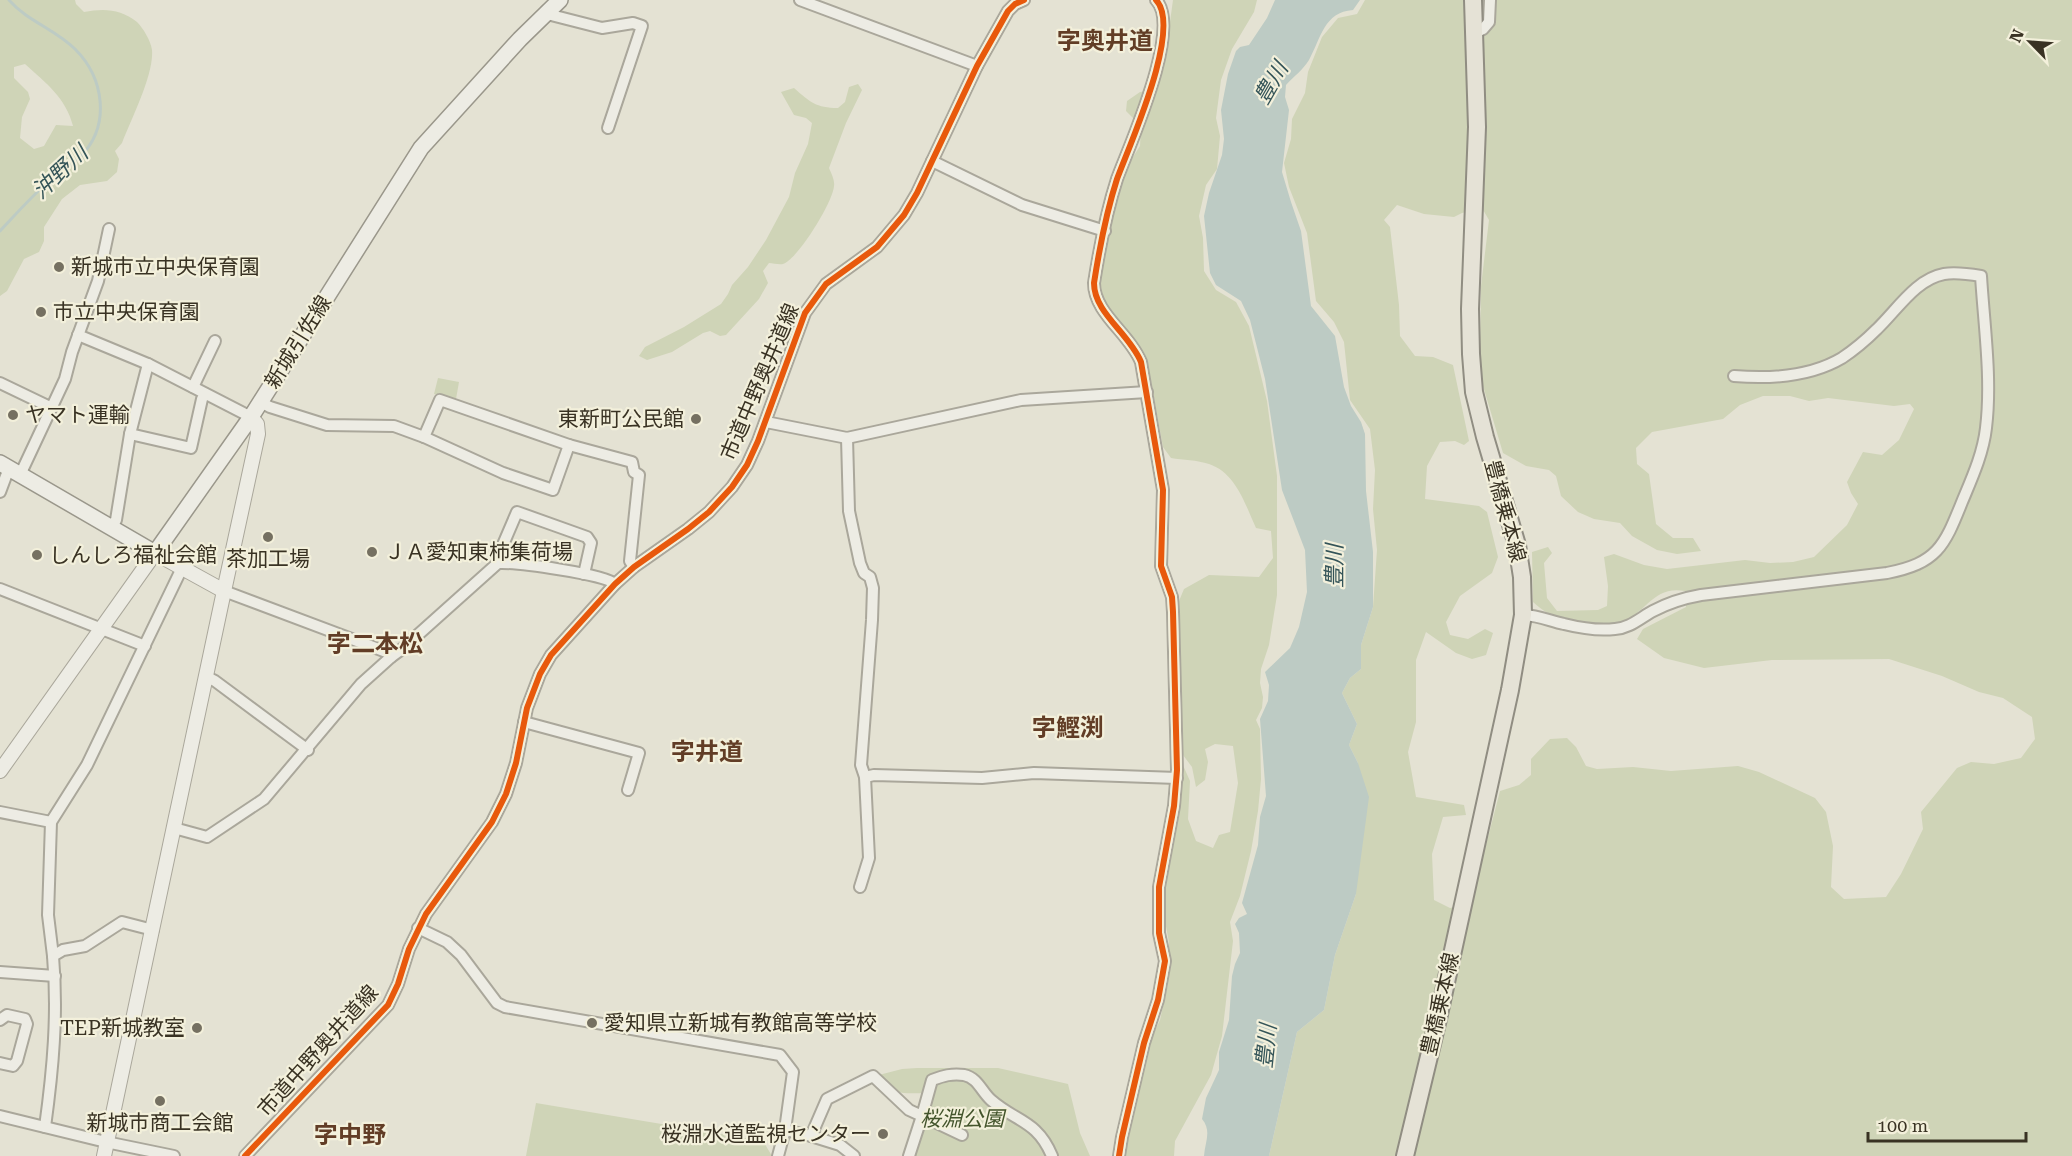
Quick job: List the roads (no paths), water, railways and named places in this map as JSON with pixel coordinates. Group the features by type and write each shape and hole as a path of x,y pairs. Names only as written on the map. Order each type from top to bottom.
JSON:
{"main road":[{"name":"新城引佐線","path":"155,553 251,417 421,148 546,11 560,0"},
{"name":"豊橋乗本線","path":"1405,1156 1438,1019 1508,701 1523,615 1522,577 1517,545 1474,392 1470,309 1477,127 1473,0"},
{"path":"10,469 155,553"}],"street":[{"path":"800,0 977,66"},
{"path":"1119,1156 1144,1043 1158,1000 1165,961 1159,933 1159,887 1177,778 1173,612 1172,597 1161,566 1162,490 1141,362 1136,348 1100,306 1094,295 1096,268 1117,181 1157,67 1164,19 1159,2 1156,0"},
{"path":"1475,33 1489,22 1490,0"},
{"name":"市道中野奥井道線","path":"245,1156 388,1005 418,928 492,822 506,794 516,763 524,722 537,682 551,655 615,584 634,567 688,529 724,495 747,465 766,422 804,314 826,284 877,247 892,231 917,193 977,66 1015,4"},
{"path":"546,11 551,15 602,28 633,23 642,26 608,128"},
{"path":"932,161 1022,205 1105,231"},
{"path":"0,492 10,469 52,408 65,379 78,334 98,281 109,229"},
{"path":"1523,615 1533,615 1591,629 1615,629 1627,626 1678,600 1701,595 1912,568 1929,558 1943,545 1977,465 1986,430 1988,402 1981,276 1943,274 1928,281 1911,293 1877,330 1842,358 1822,367 1794,375 1760,378 1734,376"},
{"path":"78,334 148,364 251,417 257,424 258,434 105,1149"},
{"path":"193,387 214,341"},
{"path":"111,527 116,520 130,434 148,364"},
{"path":"0,383 52,408"},
{"path":"766,422 847,438 1021,400 1147,392"},
{"path":"130,434 191,448 205,394"},
{"path":"424,437 440,400 569,445 632,462 634,472 639,475 630,561 634,567"},
{"path":"260,402 327,424 394,426 503,473 553,490 569,445"},
{"path":"847,438 849,511 860,563 864,573 870,577 873,588 861,765 865,777 869,858 860,887"},
{"path":"174,828 207,837 264,799 308,750 361,684 498,563 499,554 517,512 587,537 591,543 584,574"},
{"path":"0,771 155,553 224,591 388,653 391,657"},
{"path":"498,563 584,574 612,580 615,584"},
{"path":"45,1127 54,1062 56,1026 55,976 48,915 51,822 87,765 182,568"},
{"path":"0,589 145,646"},
{"path":"207,677 308,750"},
{"path":"524,722 639,753 628,790"},
{"path":"865,777 874,775 982,778 1034,773 1177,778"},
{"path":"0,812 51,822"},
{"path":"53,956 63,950 85,946 122,922 153,930"},
{"path":"418,928 447,942 461,955 497,1003 505,1007 780,1055 793,1072 785,1130 778,1156"},
{"path":"0,972 55,976"},
{"path":"0,1020 7,1015 24,1019 27,1023 17,1061 13,1066 0,1063"},
{"path":"909,1156 932,1080 946,1074 964,1075 975,1080 991,1100 1022,1119 1040,1135 1052,1156"},
{"path":"811,1136 827,1099 873,1076 909,1110 962,1135"},
{"path":"0,1116 45,1127 105,1149 174,1156"},
{"path":"785,1130 840,1145 854,1156"}],"water":[{"name":"豊川","path":"1275,0 1360,0 1353,10 1343,12 1329,21 1307,64 1286,85 1285,97 1289,110 1282,172 1301,231 1311,306 1335,336 1344,387 1365,434 1366,491 1373,552 1373,607 1361,645 1361,669 1350,678 1342,693 1357,724 1349,745 1358,763 1369,797 1356,894 1335,955 1324,1010 1297,1032 1269,1156 1204,1156 1207,1128 1202,1119 1206,1098 1219,1070 1219,1052 1229,1020 1232,976 1240,953 1239,933 1235,924 1239,918 1247,914 1242,903 1258,845 1260,817 1266,796 1260,719 1268,701 1269,685 1265,672 1290,648 1299,627 1307,592 1305,550 1282,490 1265,379 1250,320 1241,301 1216,285 1210,273 1204,216 1222,155 1224,139 1221,110 1228,74 1236,51 1240,47 1249,45 1267,18"}],"waterway":[{"name":"沖野川","path":"0,231 42,188 81,156 91,144 100,116 98,87 85,61 67,42 24,14 9,0"}],"place":[{"name":"新城市立中央保育園","path":"59,267"},
{"name":"市立中央保育園","path":"41,312"},
{"name":"ヤマト運輸","path":"13,415"},
{"name":"東新町公民館","path":"696,419"},
{"name":"茶加工場","path":"268,537"},
{"name":"ＪＡ愛知東柿集荷場","path":"372,552"},
{"name":"しんしろ福祉会館","path":"37,555"},
{"name":"愛知県立新城有教館高等学校","path":"592,1023"},
{"name":"TEP新城教室","path":"197,1028"},
{"name":"新城市商工会館","path":"160,1101"},
{"name":"桜淵水道監視センター","path":"883,1134"}],"district":[{"name":"字奥井道","path":"1105,41"},
{"name":"字二本松","path":"375,644"},
{"name":"字鰹渕","path":"1068,728"},
{"name":"字井道","path":"707,752"},
{"name":"字中野","path":"350,1135"}],"park label":[{"name":"桜淵公園","path":"962,1119"}]}
